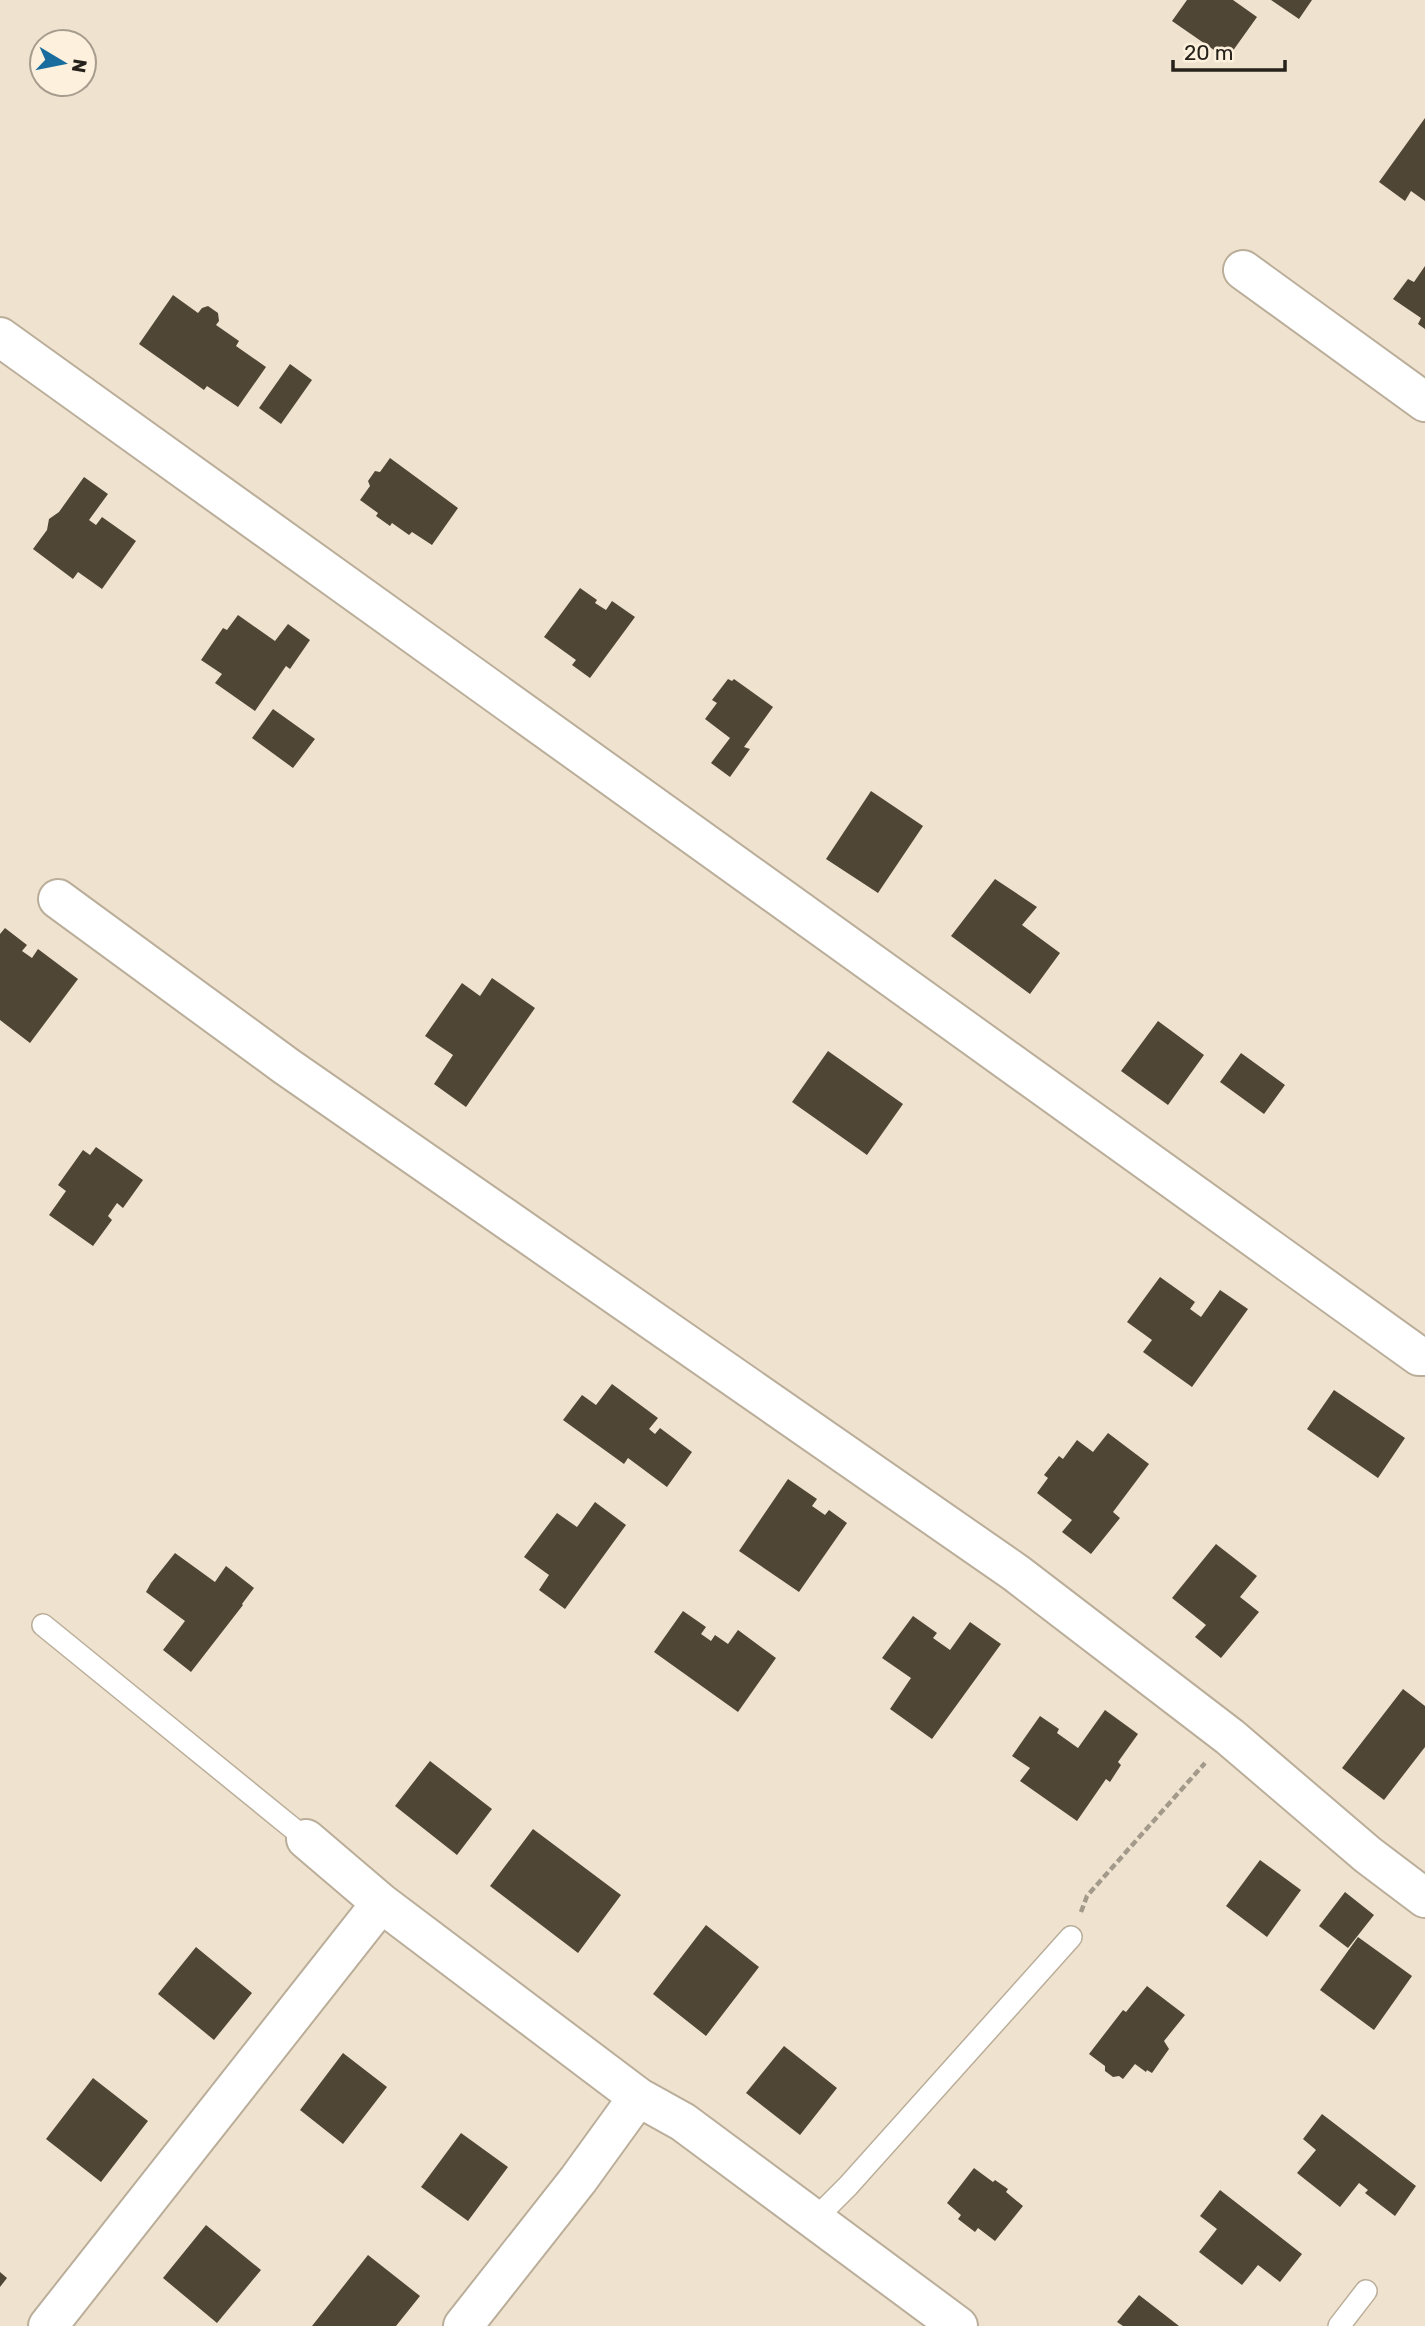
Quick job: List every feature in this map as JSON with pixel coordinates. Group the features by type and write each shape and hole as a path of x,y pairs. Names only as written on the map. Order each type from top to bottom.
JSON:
{"street":[{"path":"1243,270 1425,402"},
{"path":"0,337 1419,1356 1425,1356"},
{"path":"58,899 286,1066 1016,1573 1230,1737 1368,1855 1425,1898"},
{"path":"306,1839 382,1903 638,2098 683,2122 958,2326"},
{"path":"48,2326 382,1903"},
{"path":"463,2326 578,2180 638,2098"}],"lane":[{"path":"43,1625 306,1839"},
{"path":"814,2220 848,2186 1071,1937"},
{"path":"1339,2326 1366,2291"}],"path":[{"path":"1071,1937 1087,1896 1230,1737"}],"building":[{"path":"1187,0 1233,0 1257,17 1227,59 1172,21"},
{"path":"1271,0 1312,0 1299,19"},
{"path":"1425,118 1425,201 1411,191 1405,201 1379,182"},
{"path":"1425,266 1425,329 1418,324 1421,318 1393,299 1408,279 1414,282"},
{"path":"173,295 198,313 208,306 218,313 219,321 216,325 239,341 236,346 266,367 238,407 207,386 204,390 139,344"},
{"path":"290,364 312,380 281,424 259,408"},
{"path":"390,458 458,508 432,545 412,532 409,535 392,523 390,526 360,500 370,486 368,481 375,471 380,472"},
{"path":"84,477 108,494 89,520 96,525 102,517 136,541 102,589 78,572 73,579 33,549 47,530 49,519 59,512"},
{"path":"580,588 606,610 612,601 635,617 590,678 572,665 576,660 544,637"},
{"path":"238,615 275,641 288,624 310,640 290,669 286,666 255,711 215,683 222,674 201,660 223,628 227,630"},
{"path":"728,679 734,679 773,707 744,747 750,749 730,777 711,763 730,738 705,719 717,703 712,700"},
{"path":"273,709 315,739 293,768 252,738"},
{"path":"871,791 923,826 878,893 826,859"},
{"path":"995,879 1037,907 1022,925 1060,953 1030,994 951,936"},
{"path":"5,928 27,945 22,951 32,958 38,949 78,979 30,1043 0,1020 0,934"},
{"path":"492,978 535,1008 466,1107 434,1084 453,1055 425,1036 462,983 480,996"},
{"path":"1158,1021 1204,1055 1168,1105 1121,1071"},
{"path":"828,1051 903,1104 867,1155 792,1102"},
{"path":"1241,1053 1285,1085 1264,1114 1220,1082"},
{"path":"96,1147 143,1180 123,1208 117,1203 108,1216 112,1220 93,1246 49,1215 66,1191 58,1185 83,1150 90,1155"},
{"path":"1160,1277 1195,1302 1190,1309 1201,1317 1220,1290 1248,1309 1192,1387 1143,1352 1152,1340 1127,1322"},
{"path":"612,1384 658,1418 649,1429 655,1434 660,1428 692,1452 667,1487 628,1458 624,1464 563,1420 582,1395 596,1405"},
{"path":"1334,1390 1405,1438 1378,1478 1307,1429"},
{"path":"1108,1433 1149,1464 1113,1512 1120,1518 1091,1554 1062,1532 1072,1520 1037,1493 1048,1478 1044,1475 1059,1456 1063,1459 1077,1440 1093,1452"},
{"path":"788,1479 817,1499 812,1506 825,1515 829,1510 847,1523 799,1592 739,1551"},
{"path":"595,1502 626,1525 565,1609 539,1590 549,1575 524,1557 557,1513 577,1527"},
{"path":"1216,1544 1257,1576 1240,1597 1259,1612 1221,1658 1195,1637 1206,1625 1172,1598"},
{"path":"175,1553 215,1582 226,1566 254,1588 191,1672 163,1650 185,1621 146,1592"},
{"path":"683,1611 706,1627 701,1634 711,1641 715,1635 728,1644 738,1630 776,1658 738,1712 654,1652"},
{"path":"913,1616 937,1633 933,1638 950,1650 970,1622 1001,1644 932,1739 890,1709 911,1678 882,1658"},
{"path":"1403,1689 1425,1706 1425,1747 1384,1800 1342,1768"},
{"path":"1105,1710 1138,1734 1118,1762 1121,1765 1110,1782 1106,1779 1077,1821 1020,1781 1030,1768 1012,1756 1040,1716 1059,1729 1057,1733 1078,1748"},
{"path":"430,1761 492,1809 457,1855 395,1806"},
{"path":"533,1829 621,1895 578,1953 490,1886"},
{"path":"1260,1860 1301,1890 1267,1937 1226,1906"},
{"path":"1345,1892 1374,1915 1348,1948 1319,1926"},
{"path":"706,1925 759,1967 706,2036 653,1994"},
{"path":"1358,1937 1412,1976 1374,2030 1320,1990"},
{"path":"196,1947 252,1993 214,2040 158,1994"},
{"path":"1147,1986 1185,2015 1164,2041 1169,2049 1152,2073 1135,2064 1123,2079 1119,2076 1113,2077 1105,2071 1105,2066 1089,2054 1123,2010 1126,2012"},
{"path":"784,2046 837,2088 800,2135 746,2093"},
{"path":"343,2053 387,2087 343,2144 300,2110"},
{"path":"93,2078 148,2121 101,2182 46,2139"},
{"path":"1322,2114 1416,2186 1395,2216 1365,2193 1368,2190 1359,2183 1340,2207 1297,2173 1316,2150 1303,2139"},
{"path":"461,2133 508,2167 468,2221 421,2187"},
{"path":"974,2168 1008,2189 1006,2192 1023,2206 995,2241 978,2228 975,2232 958,2219 961,2215 947,2203"},
{"path":"1220,2190 1302,2254 1280,2282 1258,2265 1242,2285 1199,2252 1217,2229 1200,2216"},
{"path":"206,2225 261,2270 217,2323 163,2278"},
{"path":"368,2255 420,2296 396,2326 312,2326"},
{"path":"0,2272 7,2278 0,2287"},
{"path":"1139,2295 1179,2326 1123,2326 1117,2322"}]}
